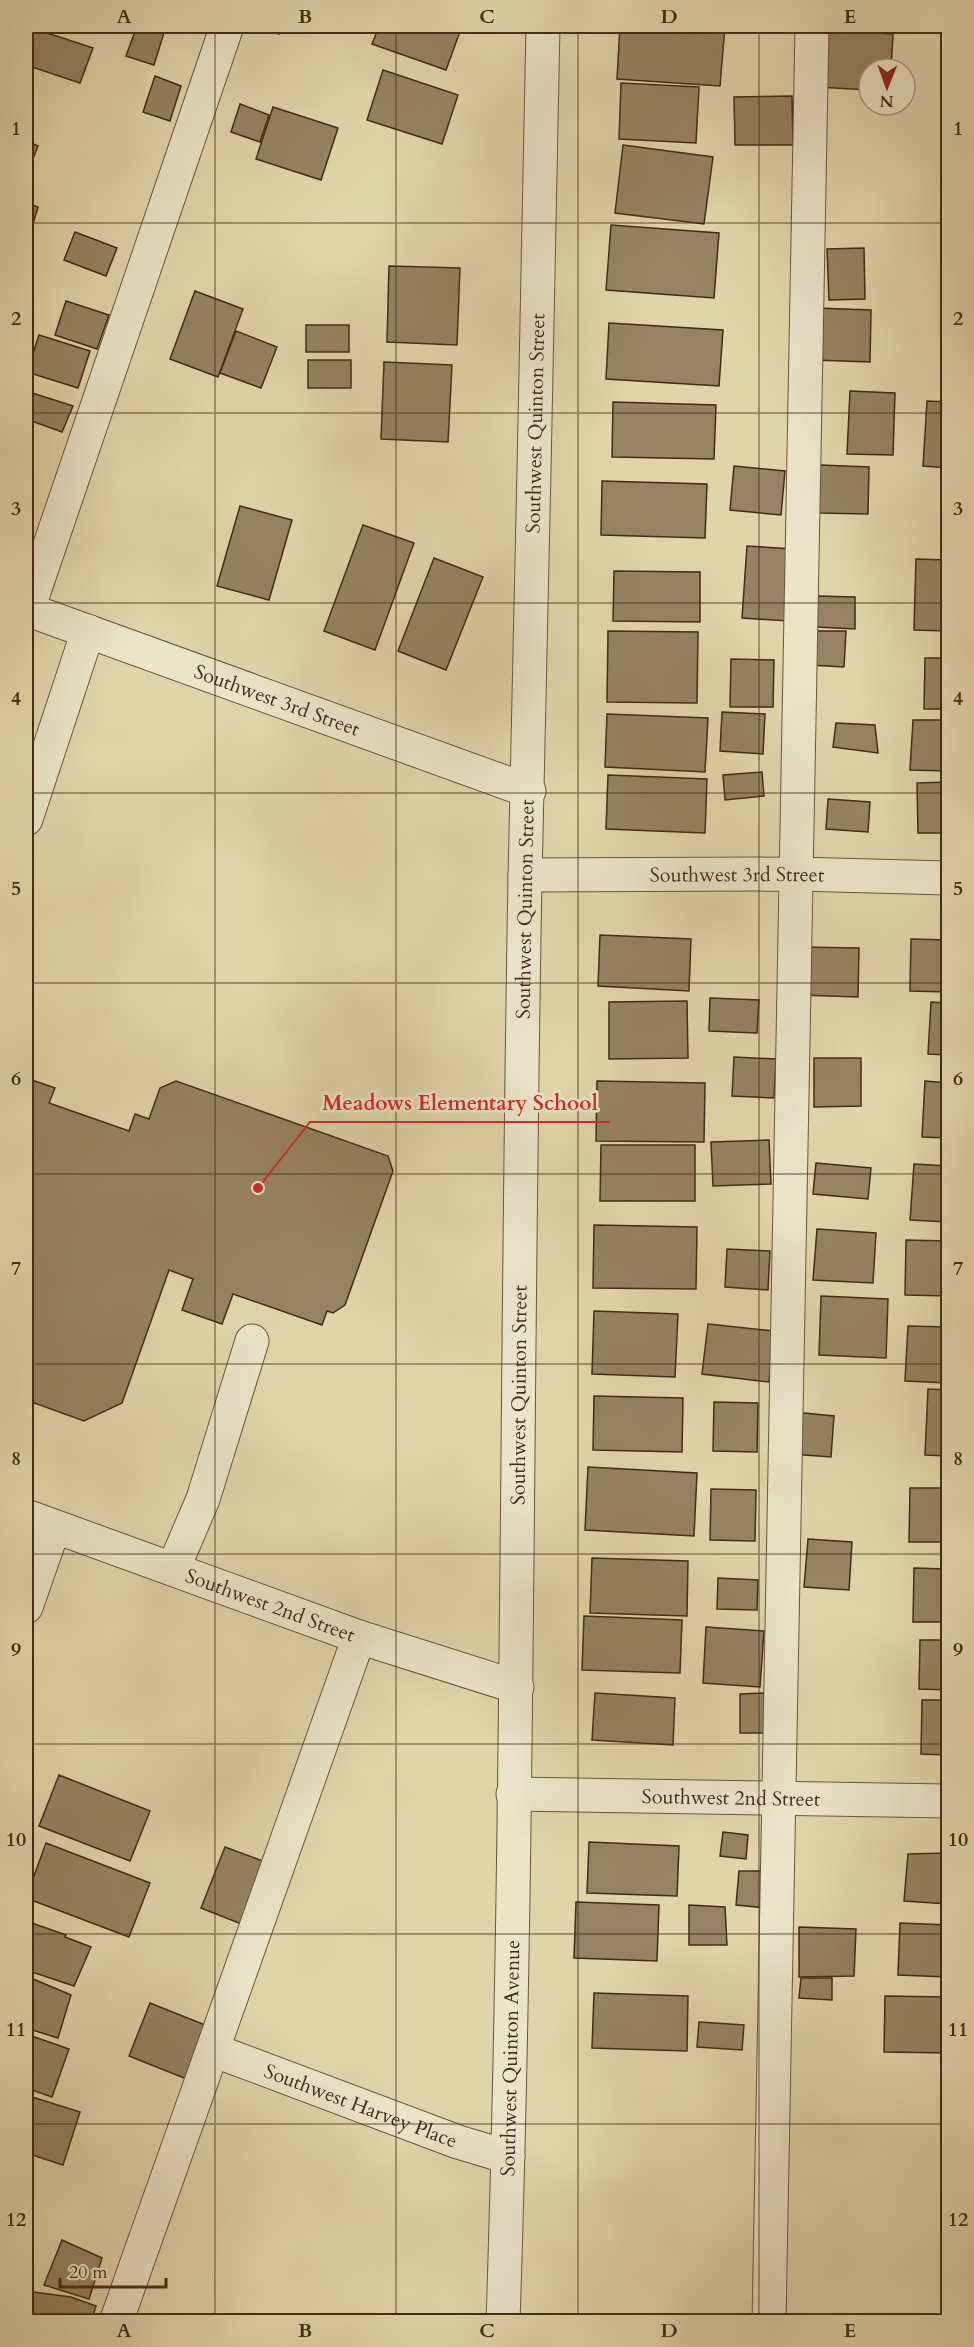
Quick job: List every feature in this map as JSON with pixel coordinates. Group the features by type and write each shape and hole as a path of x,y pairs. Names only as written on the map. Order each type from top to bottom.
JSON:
{"street":[{"path":"27,609 227,26"},
{"name":"Southwest Quinton Street","path":"513,1794 517,1687 525,875 529,791 543,26"},
{"path":"769,2322 812,26"},
{"name":"Southwest 3rd Street","path":"27,609 529,791"},
{"path":"26,819 88,631"},
{"name":"Southwest 3rd Street","path":"525,875 796,874 948,878"},
{"path":"172,1569 203,1499 252,1341"},
{"path":"26,1607 40,1522"},
{"name":"Southwest 2nd Street","path":"40,1522 359,1638 517,1687"},
{"path":"116,2322 359,1638"},
{"name":"Southwest 2nd Street","path":"513,1794 948,1801"},
{"name":"Southwest Quinton Avenue","path":"503,2322 508,2157 513,1794"},
{"name":"Southwest Harvey Place","path":"213,2050 458,2142 508,2157"}],"building":[{"path":"26,26 93,48 80,83 26,65"},
{"path":"137,26 166,26 154,65 126,56"},
{"path":"254,26 282,26 279,34"},
{"path":"379,26 462,26 446,70 372,44"},
{"path":"620,26 725,26 720,86 617,79"},
{"path":"820,29 893,34 892,57 857,57 857,89 817,87"},
{"path":"383,70 458,95 442,144 367,120"},
{"path":"155,76 181,86 170,121 143,112"},
{"path":"621,83 699,87 696,143 619,139"},
{"path":"792,96 793,145 735,145 734,97"},
{"path":"240,104 269,115 260,142 231,132"},
{"path":"273,107 338,128 321,180 256,159"},
{"path":"26,141 38,146 26,177"},
{"path":"623,145 713,157 704,224 615,213"},
{"path":"26,203 38,207 26,247"},
{"path":"611,225 719,233 714,298 606,290"},
{"path":"75,232 117,248 106,276 64,260"},
{"path":"864,248 865,299 829,300 827,249"},
{"path":"389,266 460,268 457,345 387,342"},
{"path":"195,291 243,309 218,377 170,359"},
{"path":"66,301 109,315 97,349 55,335"},
{"path":"816,308 871,310 870,362 814,360"},
{"path":"609,323 723,330 719,386 606,379"},
{"path":"306,325 349,325 349,352 306,352"},
{"path":"236,331 277,347 261,388 220,373"},
{"path":"39,335 90,351 78,388 27,372"},
{"path":"308,360 351,360 351,388 308,388"},
{"path":"384,362 452,365 448,442 381,439"},
{"path":"26,391 73,406 62,432 26,419"},
{"path":"850,391 895,393 893,455 847,454"},
{"path":"927,401 948,402 948,468 923,466"},
{"path":"613,402 716,405 714,459 612,457"},
{"path":"820,465 869,467 868,514 819,513"},
{"path":"734,466 785,471 781,515 730,510"},
{"path":"602,481 707,484 705,538 601,535"},
{"path":"943,491 948,491 948,551 942,551"},
{"path":"240,506 292,520 269,600 217,586"},
{"path":"363,525 414,543 375,650 324,631"},
{"path":"747,546 793,549 788,621 742,618"},
{"path":"434,558 483,577 446,670 398,651"},
{"path":"916,559 948,560 948,631 914,630"},
{"path":"614,571 700,572 700,622 613,621"},
{"path":"817,596 855,597 855,629 816,627"},
{"path":"608,631 698,632 697,703 607,702"},
{"path":"811,631 846,631 844,667 809,665"},
{"path":"925,658 948,658 948,709 924,709"},
{"path":"731,659 774,660 773,707 730,707"},
{"path":"722,712 765,714 763,754 720,751"},
{"path":"607,714 708,718 705,772 605,767"},
{"path":"913,720 948,720 948,771 910,770"},
{"path":"836,723 875,725 878,753 833,747"},
{"path":"762,772 764,796 725,800 723,775"},
{"path":"608,775 707,779 705,833 606,829"},
{"path":"948,782 948,833 918,833 917,783"},
{"path":"828,799 870,802 868,832 826,829"},
{"path":"600,935 691,939 689,991 598,986"},
{"path":"911,939 948,940 948,992 910,991"},
{"path":"801,947 859,948 858,997 800,995"},
{"path":"710,998 759,1000 757,1033 709,1031"},
{"path":"687,1001 688,1058 609,1059 609,1002"},
{"path":"931,1002 948,1003 948,1055 928,1054"},
{"path":"734,1057 776,1059 774,1098 732,1096"},
{"path":"814,1058 861,1058 861,1106 814,1107"},
{"path":"26,1078 55,1088 49,1103 129,1131 135,1114 149,1119 160,1088 176,1081 388,1156 393,1171 345,1305 333,1313 327,1311 322,1325 233,1294 222,1324 182,1310 193,1279 169,1270 122,1403 84,1421 26,1400"},
{"path":"597,1081 705,1083 704,1142 596,1141"},
{"path":"925,1081 948,1083 948,1138 922,1137"},
{"path":"769,1140 771,1184 713,1186 711,1142"},
{"path":"601,1145 695,1145 695,1201 600,1201"},
{"path":"816,1163 871,1168 868,1199 813,1194"},
{"path":"914,1164 948,1166 948,1222 910,1220"},
{"path":"594,1225 697,1227 696,1289 593,1288"},
{"path":"817,1229 876,1233 873,1283 813,1280"},
{"path":"906,1240 948,1241 948,1296 905,1295"},
{"path":"727,1249 770,1251 768,1290 725,1287"},
{"path":"821,1296 888,1299 886,1358 819,1355"},
{"path":"594,1311 678,1314 675,1377 592,1374"},
{"path":"708,1324 774,1331 769,1382 702,1374"},
{"path":"908,1326 948,1327 948,1383 905,1381"},
{"path":"928,1389 948,1390 948,1456 925,1455"},
{"path":"594,1396 683,1398 682,1452 593,1450"},
{"path":"714,1402 758,1403 757,1452 713,1451"},
{"path":"794,1412 834,1416 831,1457 791,1454"},
{"path":"588,1467 697,1473 694,1536 585,1530"},
{"path":"910,1488 948,1488 948,1542 909,1542"},
{"path":"711,1489 756,1490 755,1541 710,1540"},
{"path":"808,1539 852,1542 849,1590 804,1587"},
{"path":"592,1558 688,1561 687,1616 590,1613"},
{"path":"914,1568 948,1569 948,1622 913,1622"},
{"path":"718,1578 758,1580 757,1610 717,1609"},
{"path":"584,1616 682,1620 680,1673 582,1670"},
{"path":"706,1627 764,1631 760,1687 703,1683"},
{"path":"920,1640 948,1640 948,1690 919,1689"},
{"path":"595,1693 675,1698 673,1745 592,1740"},
{"path":"764,1693 764,1733 740,1733 740,1694"},
{"path":"922,1700 948,1700 948,1755 921,1754"},
{"path":"59,1775 150,1811 130,1861 39,1826"},
{"path":"723,1832 748,1835 746,1859 720,1856"},
{"path":"589,1842 679,1846 677,1896 587,1893"},
{"path":"46,1843 150,1883 129,1937 26,1898"},
{"path":"225,1847 268,1863 244,1925 201,1908"},
{"path":"948,1853 948,1904 904,1901 908,1854"},
{"path":"739,1871 762,1871 767,1908 736,1905"},
{"path":"576,1902 659,1905 657,1961 574,1958"},
{"path":"689,1905 725,1907 727,1945 689,1945"},
{"path":"26,1921 66,1935 65,1937 91,1947 74,1986 26,1970"},
{"path":"900,1923 948,1925 948,1977 898,1975"},
{"path":"799,1927 856,1929 854,1976 799,1977"},
{"path":"26,1976 71,1995 58,2038 26,2028"},
{"path":"801,1978 832,1978 832,2000 799,1998"},
{"path":"594,1993 688,1996 687,2051 592,2048"},
{"path":"885,1996 948,1997 948,2053 884,2052"},
{"path":"150,2003 210,2027 189,2080 129,2056"},
{"path":"699,2022 744,2025 742,2050 697,2047"},
{"path":"26,2034 69,2049 52,2097 26,2088"},
{"path":"29,2096 80,2112 63,2165 26,2153 26,2108"},
{"path":"62,2240 102,2258 89,2299 44,2285"},
{"path":"26,2291 71,2297 96,2306 91,2322 26,2322"}],"place":[{"name":"Meadows Elementary School","path":"258,1188"}]}
